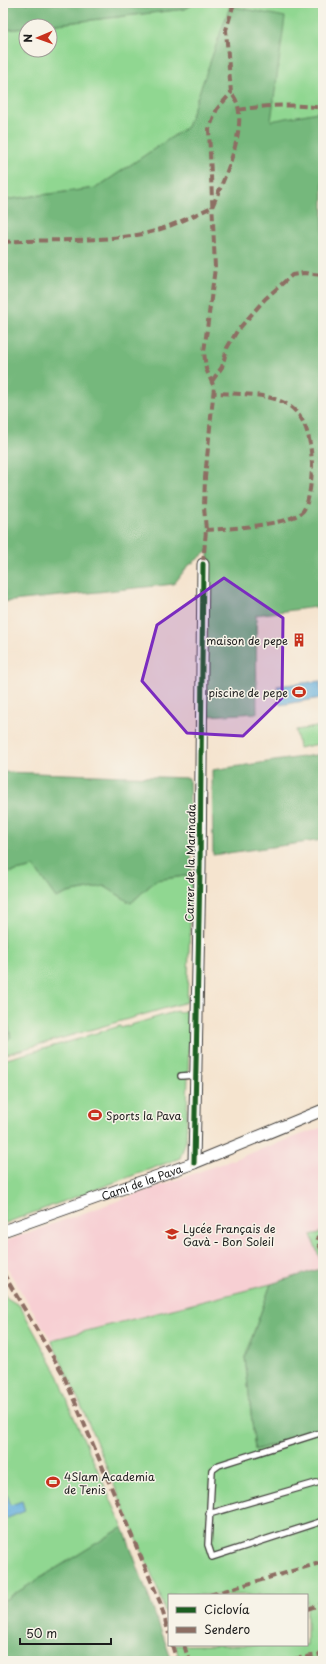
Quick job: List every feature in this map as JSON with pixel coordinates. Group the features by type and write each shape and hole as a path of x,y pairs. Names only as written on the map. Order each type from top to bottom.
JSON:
{"street":[{"name":"Carrer de la Marinada","path":"194,1163 200,868 203,564"},
{"name":"Camí de la Pava","path":"3,1232 194,1163 323,1110"}],"lane":[{"path":"181,1076 195,1075"},
{"path":"323,1432 219,1465 212,1470 208,1545 212,1557 323,1520"},
{"path":"210,1514 323,1481"}],"highlighted area":[{"path":"224,578 283,618 282,698 243,736 187,733 142,681 157,625"}],"shaded area":[{"name":"Lycée Français de Gavà - Bon Soleil","path":"323,1127 323,1232 312,1236 323,1268 261,1287 51,1340 3,1262 3,1242"}],"green space":[{"path":"3,3 195,3 185,9 58,24 58,18 18,18 18,29 3,30"},
{"path":"195,3 323,3 323,111 271,122 230,8 187,127 96,188 3,200 3,30 18,29 18,58 58,58 58,24 185,9"},
{"path":"230,6 285,17 271,121 323,111 323,606 256,615 257,713 207,716 208,551 187,567 174,584 3,602 3,200 96,188 187,127"},
{"path":"323,726 323,743 299,748 296,730"},
{"path":"323,754 323,840 213,855 212,770"},
{"path":"3,772 189,778 192,875 156,880 131,903 104,886 68,893 56,898 34,867 3,874"},
{"path":"34,867 56,898 68,893 104,886 131,903 156,880 192,875 187,1002 3,1055 3,1045 10,1037 3,1002 3,874"},
{"path":"3,1002 11,1037 3,1045"},
{"name":"Sports la Pava","path":"190,1009 186,1140 180,1158 3,1224 3,1060 120,1026 121,1028 177,1011 178,1013"},
{"path":"323,1232 323,1267 311,1235"},
{"path":"323,1268 323,1429 255,1450 245,1357 271,1284"},
{"path":"271,1284 245,1357 255,1450 323,1429 323,1661 180,1661 175,1646 308,1646 308,1594 168,1594 168,1622 159,1592 80,1403 51,1340"},
{"name":"4Slam Academia de Tenis","path":"3,1293 7,1298 20,1306 59,1377 72,1413 123,1527 3,1601"},
{"path":"123,1527 172,1661 3,1661 3,1601"}],"water":[{"name":"piscine de pepe","path":"320,681 321,698 280,705 277,686"},
{"path":"7,1495 11,1505 22,1501 25,1511 3,1520 3,1497"}],"marked path":[{"path":"203,564 206,530 204,507 205,478 214,387 206,369 204,352 215,268 209,129 217,109 231,93 226,30 234,3"},
{"path":"3,242 87,240 137,235 185,220 212,207 229,166 238,133 239,117 237,103 231,93"},
{"path":"238,110 280,106 323,108"},
{"path":"212,381 222,367 227,348 237,331 265,299 292,275 304,273 323,275"},
{"path":"206,530 228,529 272,523 296,516 303,511 305,507 309,495 312,475 309,441 304,423 295,411 284,403 270,398 254,395 214,393"},
{"path":"323,1236 318,1237 317,1240 323,1253"},
{"path":"3,1273 63,1374 160,1602 168,1630"},
{"path":"213,1594 323,1562"},
{"path":"308,1609 323,1604"},
{"path":"172,1646 177,1661"},
{"path":"184,1646 189,1661"},
{"path":"282,1661 323,1654"}],"cycle path":[{"path":"194,1163 200,868 203,564"}],"place":[{"name":"maison de pepe","path":"299,640"},
{"name":"piscine de pepe","path":"299,692"},
{"name":"Sports la Pava","path":"95,1115"},
{"name":"Lycée Français de Gavà - Bon Soleil","path":"172,1234"},
{"name":"4Slam Academia de Tenis","path":"53,1482"}]}
